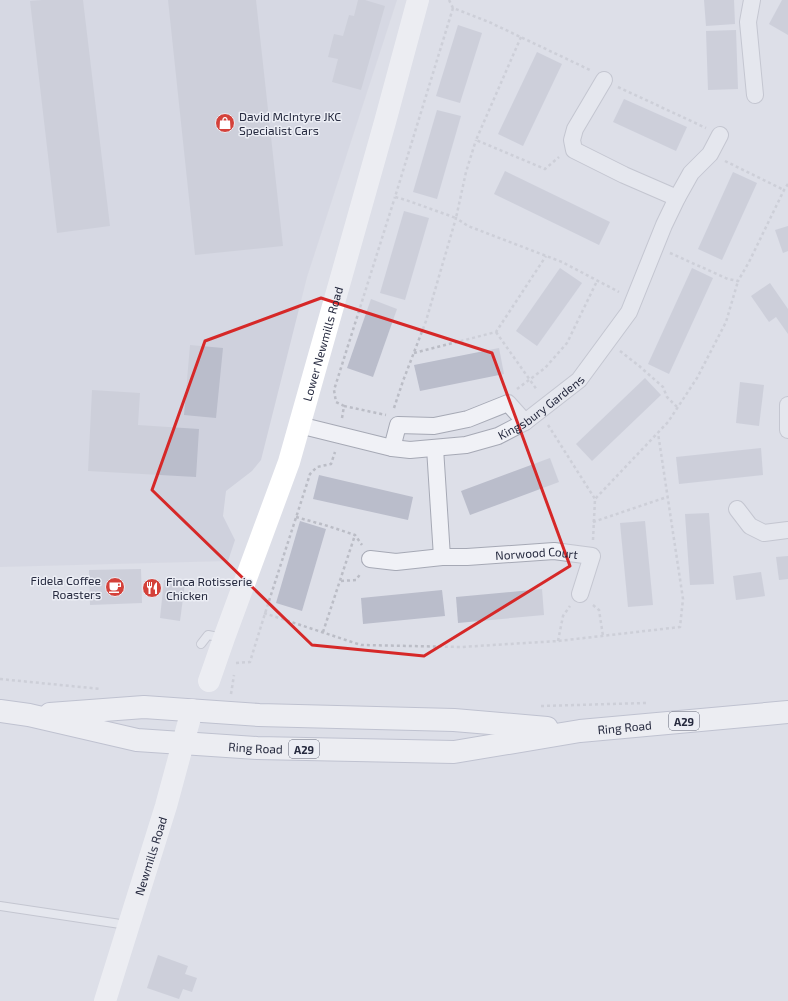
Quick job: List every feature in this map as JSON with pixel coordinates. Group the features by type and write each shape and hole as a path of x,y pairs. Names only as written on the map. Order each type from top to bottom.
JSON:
{"main road":[{"name":"Lower Newmills Road","path":"209,681 289,462 418,0"},
{"name":"Ring Road","path":"28,715 144,707 259,715 454,720 580,731"},
{"name":"Newmills Road","path":"105,1001 166,806 192,710"},
{"name":"Ring Road","path":"0,711 28,715 137,740 257,748 454,752 580,731 788,712"}],"street":[{"path":"752,0 748,22 755,95"},
{"path":"604,80 575,130 572,140 574,150 624,176 676,198"},
{"name":"Kingsbury Gardens","path":"299,425 392,448 410,450 466,444 498,436 525,422 544,409 579,380 629,312 676,198 691,173 710,154 720,134"},
{"path":"392,448 395,420 434,426 468,419 508,403 525,422"},
{"path":"788,406 788,430"},
{"path":"436,448 442,557"},
{"path":"736,509 750,526 764,533 788,530"},
{"name":"Norwood Court","path":"370,558 396,562 442,557 467,557 554,551 592,556 580,594"}],"lane":[{"path":"200,644 208,635 224,638"},
{"path":"0,906 128,925"}],"path":[{"path":"449,0 453,8 489,22 598,73 604,80 720,134"},
{"path":"453,8 334,390 336,402 344,406 395,420 403,380 428,316 456,218 466,172 476,140 521,37"},
{"path":"476,140 545,169 556,160 574,150"},
{"path":"710,154 784,190"},
{"path":"595,499 668,422 697,378 726,322 738,281 788,184"},
{"path":"395,197 456,218 468,226 562,262 620,293 635,298"},
{"path":"655,246 728,279 738,281"},
{"path":"414,353 496,332 546,256"},
{"path":"508,403 517,389 545,368 567,343 597,281"},
{"path":"496,332 529,380 595,499 592,556"},
{"path":"607,342 638,364 663,387 667,397 677,407"},
{"path":"236,662 250,662 264,613 274,589 310,474 317,467 331,464 340,435 344,406"},
{"path":"264,613 361,645 461,647 558,641 680,627 683,599 658,433"},
{"path":"594,522 667,497"},
{"path":"296,517 355,535 370,558 356,580 341,581"},
{"path":"323,632 355,535"},
{"path":"558,641 563,616 580,594 599,610 603,636"}],"highlighted area":[{"path":"321,298 492,353 570,566 424,656 312,645 152,490 205,341"}],"shaded area":[{"path":"0,0 397,0 307,277 261,460 252,471 226,491 223,516 235,540 228,561 0,567"}],"building":[{"path":"83,0 110,226 57,233 30,1"},
{"name":"David McIntyre JKC Specialist Cars","path":"168,0 256,0 283,246 195,255"},
{"path":"358,0 365,0 385,6 361,90 332,82 338,59 328,57 334,34 343,36 349,15 354,16"},
{"path":"704,0 734,0 735,24 706,26"},
{"path":"782,0 788,0 788,35 769,24"},
{"path":"458,25 482,33 460,103 436,96"},
{"path":"736,30 738,89 708,90 706,31"},
{"path":"537,52 562,64 523,146 498,134"},
{"path":"624,99 687,127 676,151 613,122"},
{"path":"437,110 461,116 437,199 413,192"},
{"path":"505,171 610,222 599,245 494,194"},
{"path":"733,172 757,183 722,260 698,249"},
{"path":"404,211 429,218 405,300 380,293"},
{"path":"788,226 788,251 783,253 775,230"},
{"path":"560,268 582,283 537,346 516,331"},
{"path":"692,268 713,278 669,374 648,364"},
{"path":"770,283 788,309 788,334 776,317 769,322 751,296"},
{"path":"371,299 397,309 373,377 347,368"},
{"path":"190,345 223,348 216,418 184,415"},
{"path":"499,348 504,374 420,391 414,365"},
{"path":"645,378 661,395 592,461 576,444"},
{"path":"740,382 764,385 759,426 736,423"},
{"path":"92,390 140,393 138,425 199,429 196,477 88,471"},
{"path":"761,448 763,475 679,484 676,457"},
{"path":"550,458 559,482 470,515 461,491"},
{"path":"319,475 413,497 408,520 313,499"},
{"path":"709,513 714,584 690,585 685,514"},
{"path":"300,521 326,529 302,611 276,603"},
{"path":"645,521 653,605 628,607 620,523"},
{"path":"788,556 788,579 779,580 776,557"},
{"name":"Fidela Coffee Roasters","path":"141,569 142,603 90,605 89,570"},
{"path":"761,572 765,596 736,600 733,576"},
{"path":"164,580 185,583 180,621 160,618"},
{"path":"542,589 544,615 458,623 456,597"},
{"path":"442,590 445,616 363,624 361,598"},
{"path":"158,955 188,966 185,974 197,978 192,992 183,989 179,999 147,988"}],"place":[{"name":"David McIntyre JKC Specialist Cars","path":"225,123"},
{"name":"Fidela Coffee Roasters","path":"115,587"},
{"name":"Finca Rotisserie Chicken","path":"152,588"}]}
